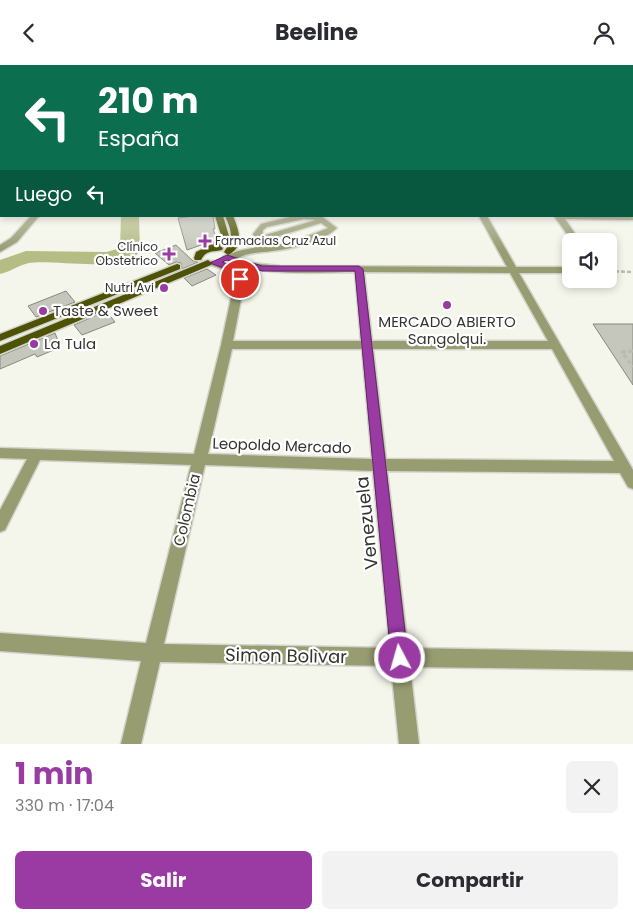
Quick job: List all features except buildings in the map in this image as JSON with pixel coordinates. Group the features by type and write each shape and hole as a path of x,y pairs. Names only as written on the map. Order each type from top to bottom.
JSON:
{"main road":[{"path":"218,259 201,251 213,247 225,236 219,217"},
{"path":"0,350 218,259 234,245 236,237 230,217"},
{"path":"213,247 221,248 218,259"},
{"path":"0,338 218,259"}],"street":[{"path":"0,249 14,240 34,217"},
{"path":"218,259 262,248 288,246 332,229 322,221 310,217 267,224 257,232 262,248"},
{"path":"484,217 633,483"},
{"path":"560,217 633,218"},
{"path":"560,217 571,233"},
{"path":"218,259 262,268 562,271"},
{"name":"Colombia","path":"131,744 227,345 240,274 218,259"},
{"name":"Venezuela","path":"359,269 408,744"},
{"path":"227,345 554,345"},
{"name":"Leopoldo Mercado","path":"0,453 379,465 624,467"},
{"path":"0,525 36,455"},
{"name":"Simon Bolìvar","path":"0,642 153,653 633,661"}],"path":[{"path":"617,271 633,272"},
{"path":"633,351 622,351 633,367"}],"waterway":[{"path":"0,268 26,257 108,258 130,251 130,217"}],"place":[{"name":"Farmacias Cruz Azul","path":"205,241"},
{"name":"Clínico Obstetrico","path":"169,254"},
{"name":"Nutri Avi","path":"164,288"},
{"name":"MERCADO ABIERTO Sangolqui.","path":"447,305"},
{"name":"Taste & Sweet","path":"43,311"},
{"name":"La Tula","path":"34,344"}],"route":[{"path":"240,279 240,274 237,271 214,263 222,261 227,257 262,268 359,269 400,658"}]}
